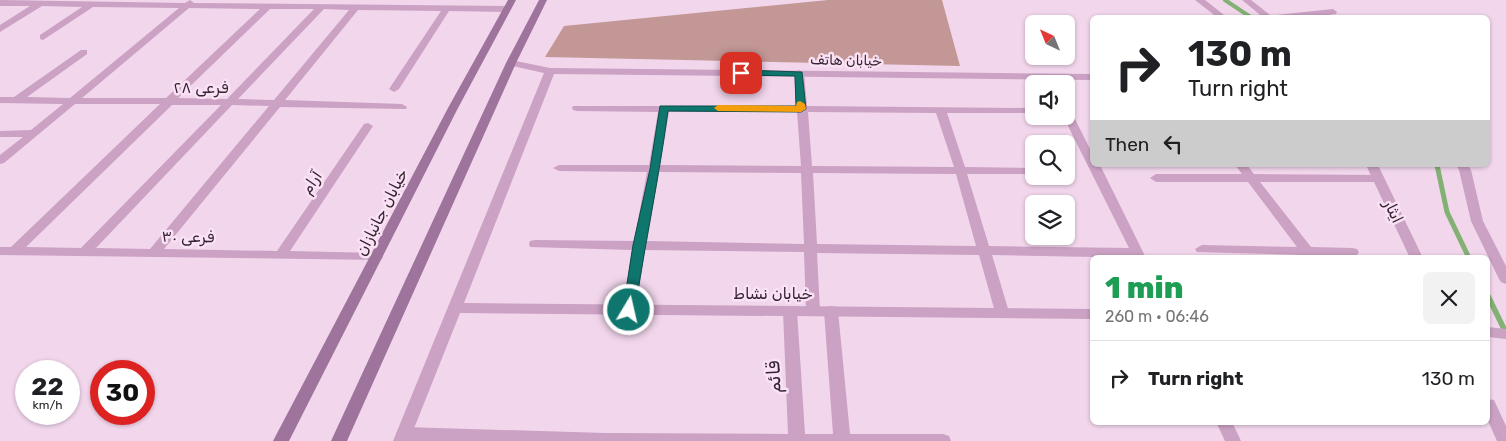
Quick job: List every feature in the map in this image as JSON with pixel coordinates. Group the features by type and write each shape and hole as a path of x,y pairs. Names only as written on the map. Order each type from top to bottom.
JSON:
{"main road":[{"path":"339,441 511,63 542,0"},
{"name":"خیابان جانبازان","path":"280,441 453,108 510,4"}],"street":[{"path":"1199,0 1220,15"},
{"path":"1246,0 1266,15"},
{"path":"0,29 42,2"},
{"path":"0,3 190,3 268,6 303,3 321,7 402,4 447,8 510,4"},
{"path":"0,161 190,3"},
{"path":"43,36 91,4"},
{"path":"14,251 268,6"},
{"path":"85,252 321,7"},
{"path":"154,253 356,7"},
{"path":"394,89 447,8"},
{"path":"1304,15 1333,12"},
{"path":"15,101 84,52"},
{"name":"خیابان هاتف","path":"511,63 550,70 1025,79"},
{"path":"550,70 402,438 943,441"},
{"path":"799,74 813,311"},
{"name":"خیابان هاتف","path":"1075,78 1090,77"},
{"name":"فرعی ۲۸","path":"0,100 230,102 402,107"},
{"path":"577,108 1025,110"},
{"path":"629,310 639,245 655,169 664,108"},
{"path":"940,110 960,169 1002,312"},
{"path":"1073,125 1090,158"},
{"name":"آرام","path":"281,255 368,126"},
{"path":"0,134 33,134"},
{"path":"535,244 1139,255 1095,167"},
{"path":"1242,167 1310,254"},
{"name":"ایثار","path":"1373,167 1416,255"},
{"path":"1463,167 1477,220 1506,279"},
{"path":"559,168 1025,171"},
{"path":"1156,178 1378,178"},
{"path":"1202,250 1310,254 1352,252"},
{"name":"فرعی ۳۰","path":"0,251 376,257"},
{"name":"خیابان نشاط","path":"454,308 1090,314"},
{"name":"قائم","path":"790,311 797,440"},
{"path":"831,311 842,440"},
{"path":"1490,409 1505,441"},
{"path":"1225,425 1233,441"}],"shaded area":[{"path":"828,0 942,0 960,66 545,57 564,26"}],"waterway":[{"path":"1225,0 1248,15"},
{"path":"1437,167 1447,212 1468,255"},
{"path":"1490,300 1506,333"}],"slow traffic":[{"path":"718,108 801,109 800,104"}],"route":[{"path":"629,310 639,245 655,169 664,108 801,109 799,74 741,73"}]}
